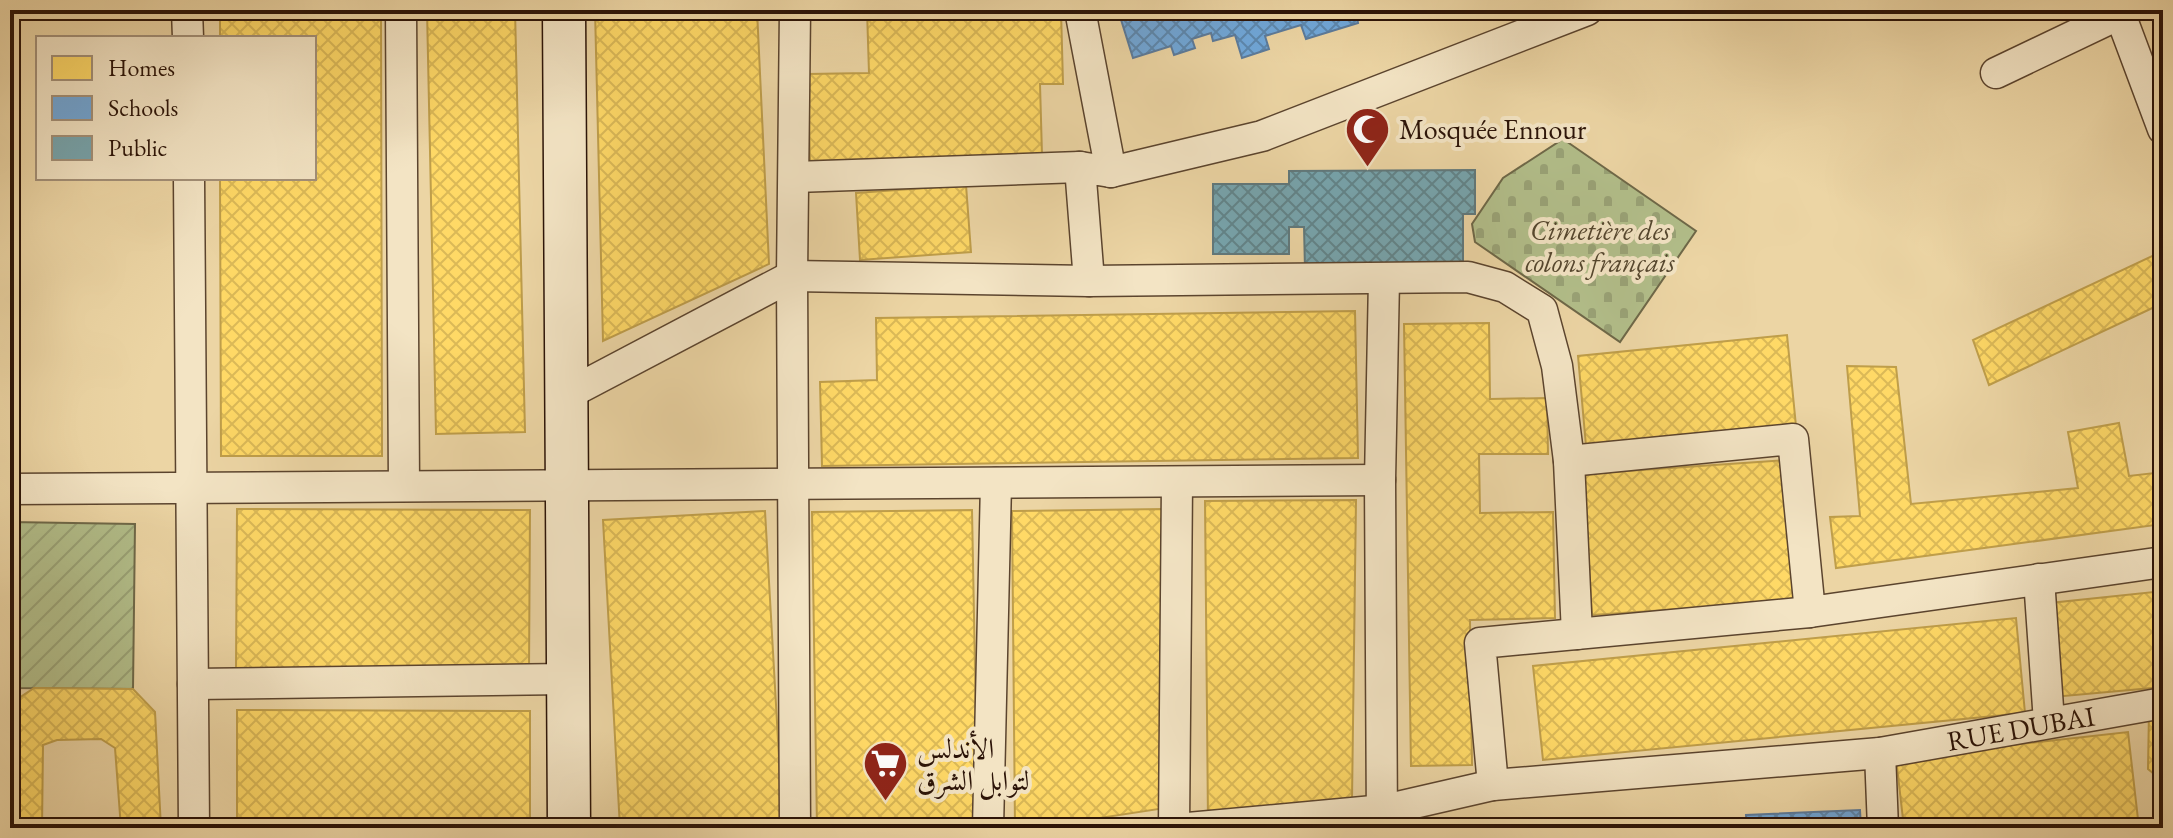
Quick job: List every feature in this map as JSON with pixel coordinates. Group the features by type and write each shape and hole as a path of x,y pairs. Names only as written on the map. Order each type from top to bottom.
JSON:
{"street":[{"path":"187,10 188,36"},
{"path":"401,10 404,485"},
{"path":"564,10 569,828"},
{"path":"795,10 792,276 795,828"},
{"path":"1080,10 1111,172"},
{"path":"795,177 1080,167 1111,172 1262,136 1587,10"},
{"path":"1996,73 2124,12 2163,129"},
{"path":"1080,167 1089,281"},
{"path":"189,180 194,828"},
{"path":"566,395 792,276 1089,281 1468,277 1505,287 1542,310 1557,366 1569,461 1577,634"},
{"path":"1383,819 1380,480 1384,279"},
{"path":"1569,461 1793,439 1810,612"},
{"path":"10,489 1380,480"},
{"path":"1174,828 1177,482"},
{"path":"988,828 996,483"},
{"path":"1493,785 1480,643 1810,612 2163,562"},
{"path":"2039,579 2049,722"},
{"path":"193,684 568,679"},
{"name":"RUE DUBAI","path":"1188,828 1383,819 1493,785 1880,753 2163,703"},
{"path":"1880,753 1883,828"}],"green space":[{"name":"Cimetière des colons français","path":"1563,139 1696,231 1620,342 1475,242 1472,224 1503,178"},
{"path":"10,522 135,524 133,689 10,688"}],"building: Homes":[{"path":"220,10 381,10 382,456 221,456 220,180 316,180 316,36 220,36"},
{"path":"427,10 515,10 525,432 436,434"},
{"path":"595,10 757,10 769,264 603,341"},
{"path":"867,10 1061,10 1063,84 1040,84 1042,155 810,161 808,74 869,73"},
{"path":"966,185 971,252 860,260 856,193"},
{"path":"2163,251 2163,303 1989,385 1973,340"},
{"path":"1355,311 1358,458 822,466 820,382 877,380 876,318"},
{"path":"1489,323 1490,399 1547,398 1548,454 1479,454 1480,513 1553,512 1555,618 1470,620 1472,765 1411,766 1404,324"},
{"path":"1787,335 1796,426 1586,446 1578,356"},
{"path":"1847,366 1896,367 1911,504 2078,488 2068,432 2119,423 2129,476 2163,472 2163,524 1836,568 1830,517 1860,516"},
{"path":"1787,460 1797,601 1592,615 1583,474"},
{"path":"1356,500 1352,800 1208,822 1205,501"},
{"path":"237,509 530,510 529,672 236,671"},
{"path":"1163,509 1159,809 1034,828 1015,828 1012,511"},
{"path":"972,510 978,828 817,828 812,512"},
{"path":"765,511 783,828 620,828 603,520"},
{"path":"2163,591 2163,687 2053,697 2050,603"},
{"path":"2016,618 2025,713 1543,760 1533,666"},
{"path":"34,688 133,689 155,712 161,828 121,828 115,748 101,739 57,740 43,745 42,828 10,828 10,704"},
{"path":"2163,709 2163,815 2160,779 2148,769 2149,710"},
{"path":"237,710 530,711 530,828 237,828"},
{"path":"2128,732 2139,828 1904,828 1896,758"}],"building: Schools":[{"path":"1118,10 1356,10 1358,23 1306,39 1301,25 1265,36 1269,49 1242,58 1235,35 1213,41 1211,33 1192,39 1195,48 1174,55 1171,46 1133,58"},
{"path":"1860,810 1861,828 1747,828 1746,815"}],"building: Public":[{"path":"1475,170 1475,214 1463,214 1463,268 1305,269 1304,227 1289,227 1289,254 1213,254 1213,184 1289,184 1289,171"}],"place":[{"name":"Mosquée Ennour","path":"1368,168"},
{"name":"الأندلس لتوابل الشرق","path":"886,803"}]}
